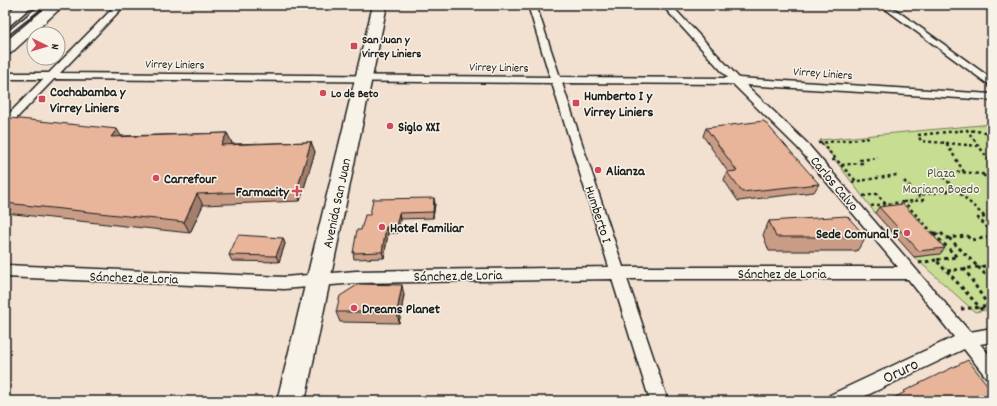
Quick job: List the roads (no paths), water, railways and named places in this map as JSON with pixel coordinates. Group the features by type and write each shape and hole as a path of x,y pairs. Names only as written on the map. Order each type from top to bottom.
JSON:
{"highway":[{"path":"5,22 26,5"},
{"path":"5,50 58,5"}],"main road":[{"name":"Avenida San Juan","path":"291,401 380,5"}],"street":[{"path":"5,124 121,5"},
{"name":"Humberto I","path":"532,5 659,401"},
{"name":"Carlos Calvo","path":"666,5 736,81 802,145 912,273 965,340 992,371"},
{"path":"884,5 992,84"},
{"name":"Virrey Liniers","path":"5,76 557,81 736,81 992,97"},
{"name":"Sánchez de Loria","path":"5,272 284,283 356,277 619,273 912,273"},
{"path":"965,340 992,335"},
{"name":"Oruro","path":"836,401 965,340"}],"lane":[{"path":"5,36 42,5"}],"place":[{"name":"San Juan y Virrey Liniers","path":"354,46"},
{"name":"Lo de Beto","path":"323,93"},
{"name":"Cochabamba y Virrey Liniers","path":"42,99"},
{"name":"Humberto I y Virrey Liniers","path":"576,103"},
{"name":"Siglo XXI","path":"390,126"},
{"name":"Alianza","path":"598,170"},
{"name":"Carrefour","path":"156,178"},
{"name":"Farmacity","path":"297,191"},
{"name":"Hotel Familiar","path":"382,227"},
{"name":"Sede Comunal 5","path":"907,233"},
{"name":"Dreams Planet","path":"354,308"}],"park label":[{"name":"Plaza Mariano Boedo","path":"941,180"}]}
